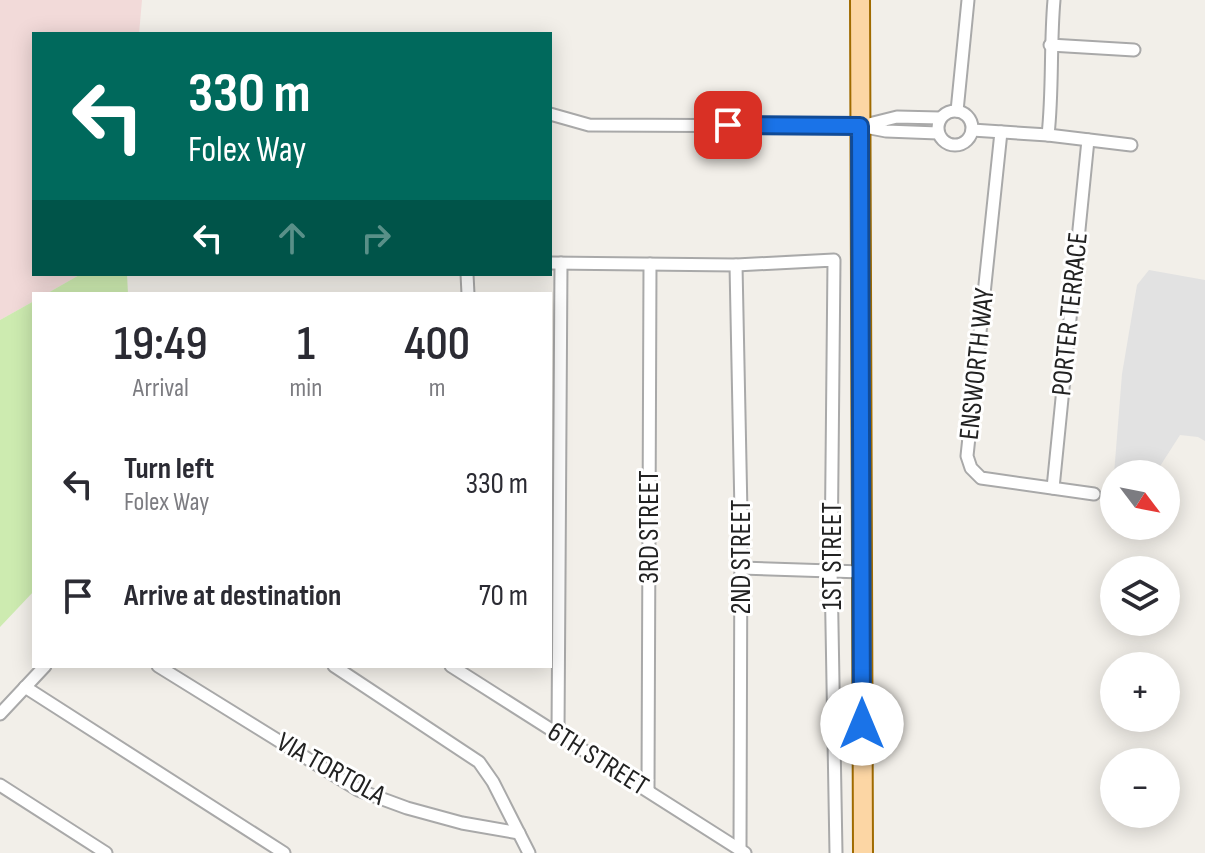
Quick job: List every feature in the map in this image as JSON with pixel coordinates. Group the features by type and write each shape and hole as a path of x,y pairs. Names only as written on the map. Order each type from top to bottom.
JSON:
{"main road":[{"path":"860,0 863,853"}],"street":[{"path":"957,111 968,0"},
{"path":"1048,135 1053,93 1050,45 1054,0"},
{"path":"1050,45 1134,50"},
{"path":"552,115 589,125 860,126 886,131 938,133 947,143 960,144 972,130 969,117 957,111 940,118 897,117 860,126"},
{"path":"938,133 940,118"},
{"path":"972,130 1131,145"},
{"name":"ENSWORTH WAY","path":"1001,132 967,456 971,468 981,478 1094,494"},
{"name":"PORTER TERRACE","path":"1053,488 1088,140"},
{"name":"1ST STREET","path":"736,265 834,260 831,569 836,853"},
{"path":"558,734 556,263 736,265"},
{"name":"3RD STREET","path":"648,790 650,264"},
{"name":"2ND STREET","path":"736,265 743,851"},
{"path":"741,568 862,572"},
{"path":"0,714 43,668"},
{"name":"VIA TORTOLA","path":"161,668 358,790 434,816 519,833"},
{"path":"337,668 479,762 493,782 529,853"},
{"name":"6TH STREET","path":"466,671 558,734 743,851"},
{"path":"25,687 284,853"},
{"path":"0,785 106,853"}],"shaded area":[{"path":"0,0 142,0 139,32 32,32 32,276 78,276 50,292 32,292 32,302 0,320"},
{"path":"1149,270 1205,280 1205,441 1180,435 1164,460 1115,460 1122,374 1137,285"}],"green space":[{"path":"78,276 127,276 128,292 50,292"},
{"path":"32,302 32,593 0,627 0,320"}],"route":[{"path":"728,125 860,126 862,724"}]}
